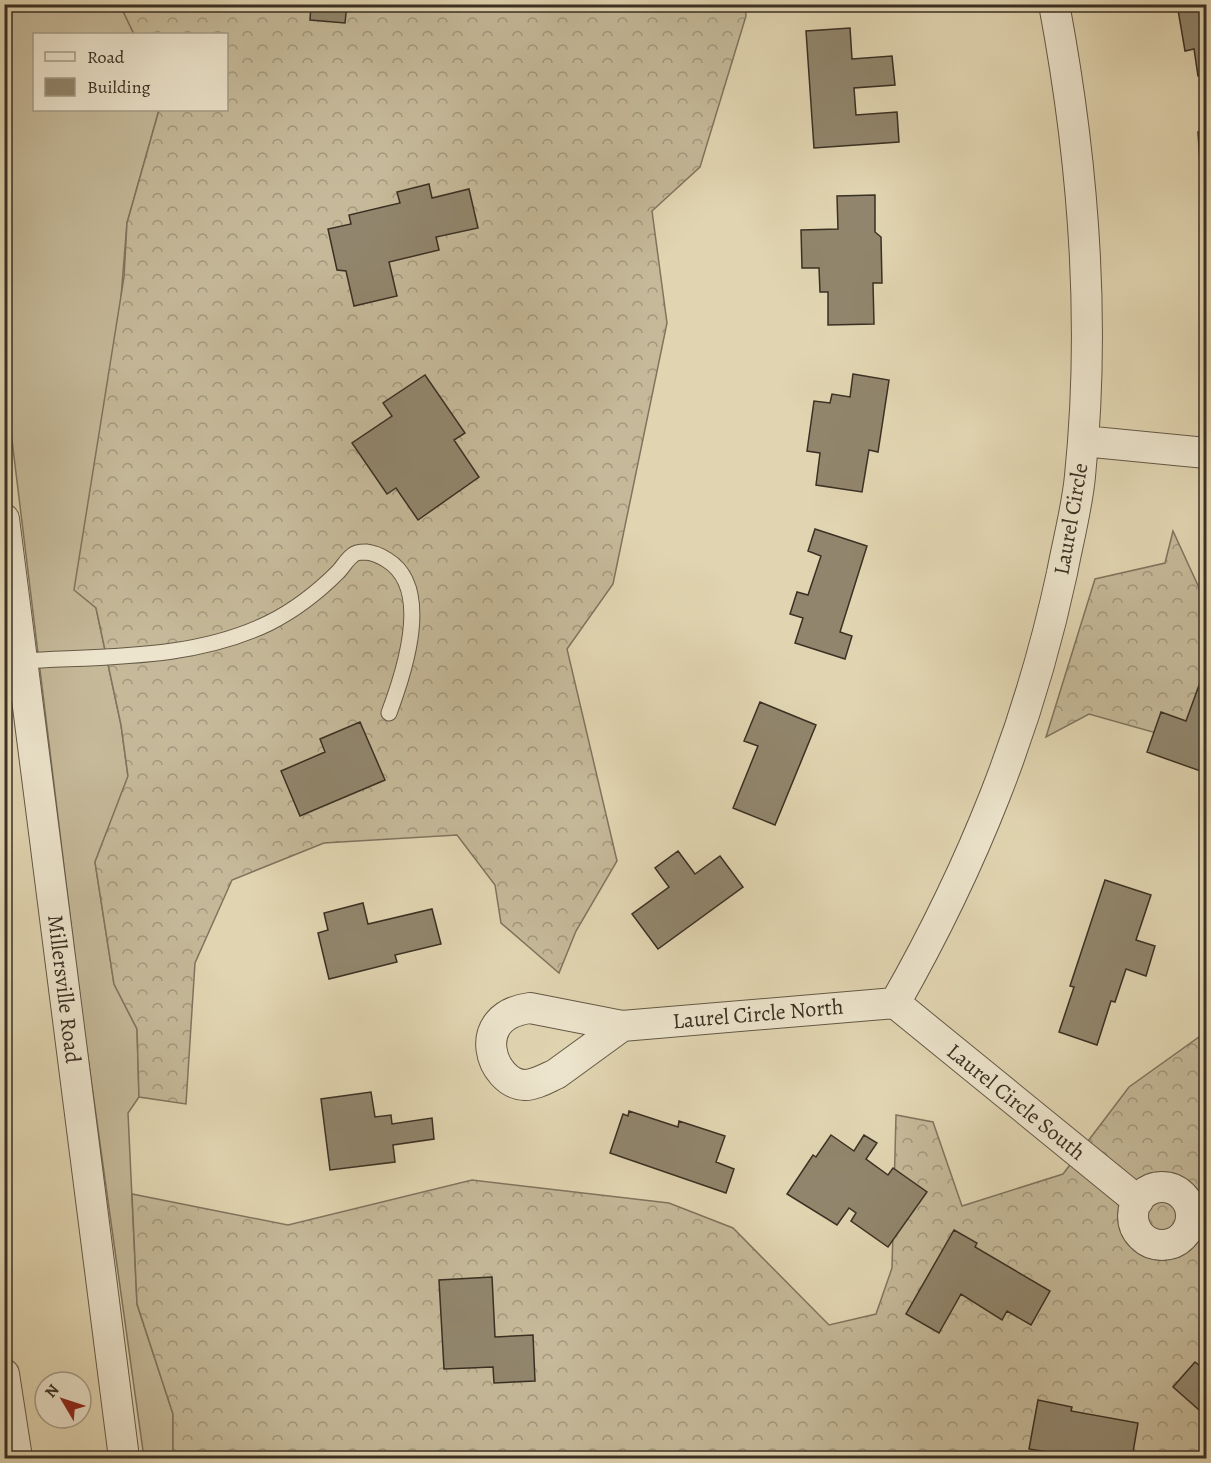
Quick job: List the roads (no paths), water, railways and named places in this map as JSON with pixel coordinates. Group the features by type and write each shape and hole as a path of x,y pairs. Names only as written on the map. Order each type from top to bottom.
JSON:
{"street":[{"name":"Laurel Circle","path":"895,1003 945,911 993,804 1020,731 1050,632 1080,479 1086,335 1083,222 1068,80 1054,4"},
{"path":"1083,441 1206,453"},
{"name":"Millersville Road","path":"4,519 124,1458"},
{"name":"Laurel Circle North","path":"622,1026 895,1003"},
{"name":"Laurel Circle South","path":"895,1003 1138,1201"},
{"path":"4,1374 17,1458"}],"lane":[{"path":"22,661 140,654 195,648 230,639 269,623 306,601 354,554 364,552 386,559 403,574 412,612 411,635 400,684 389,712"}]}
